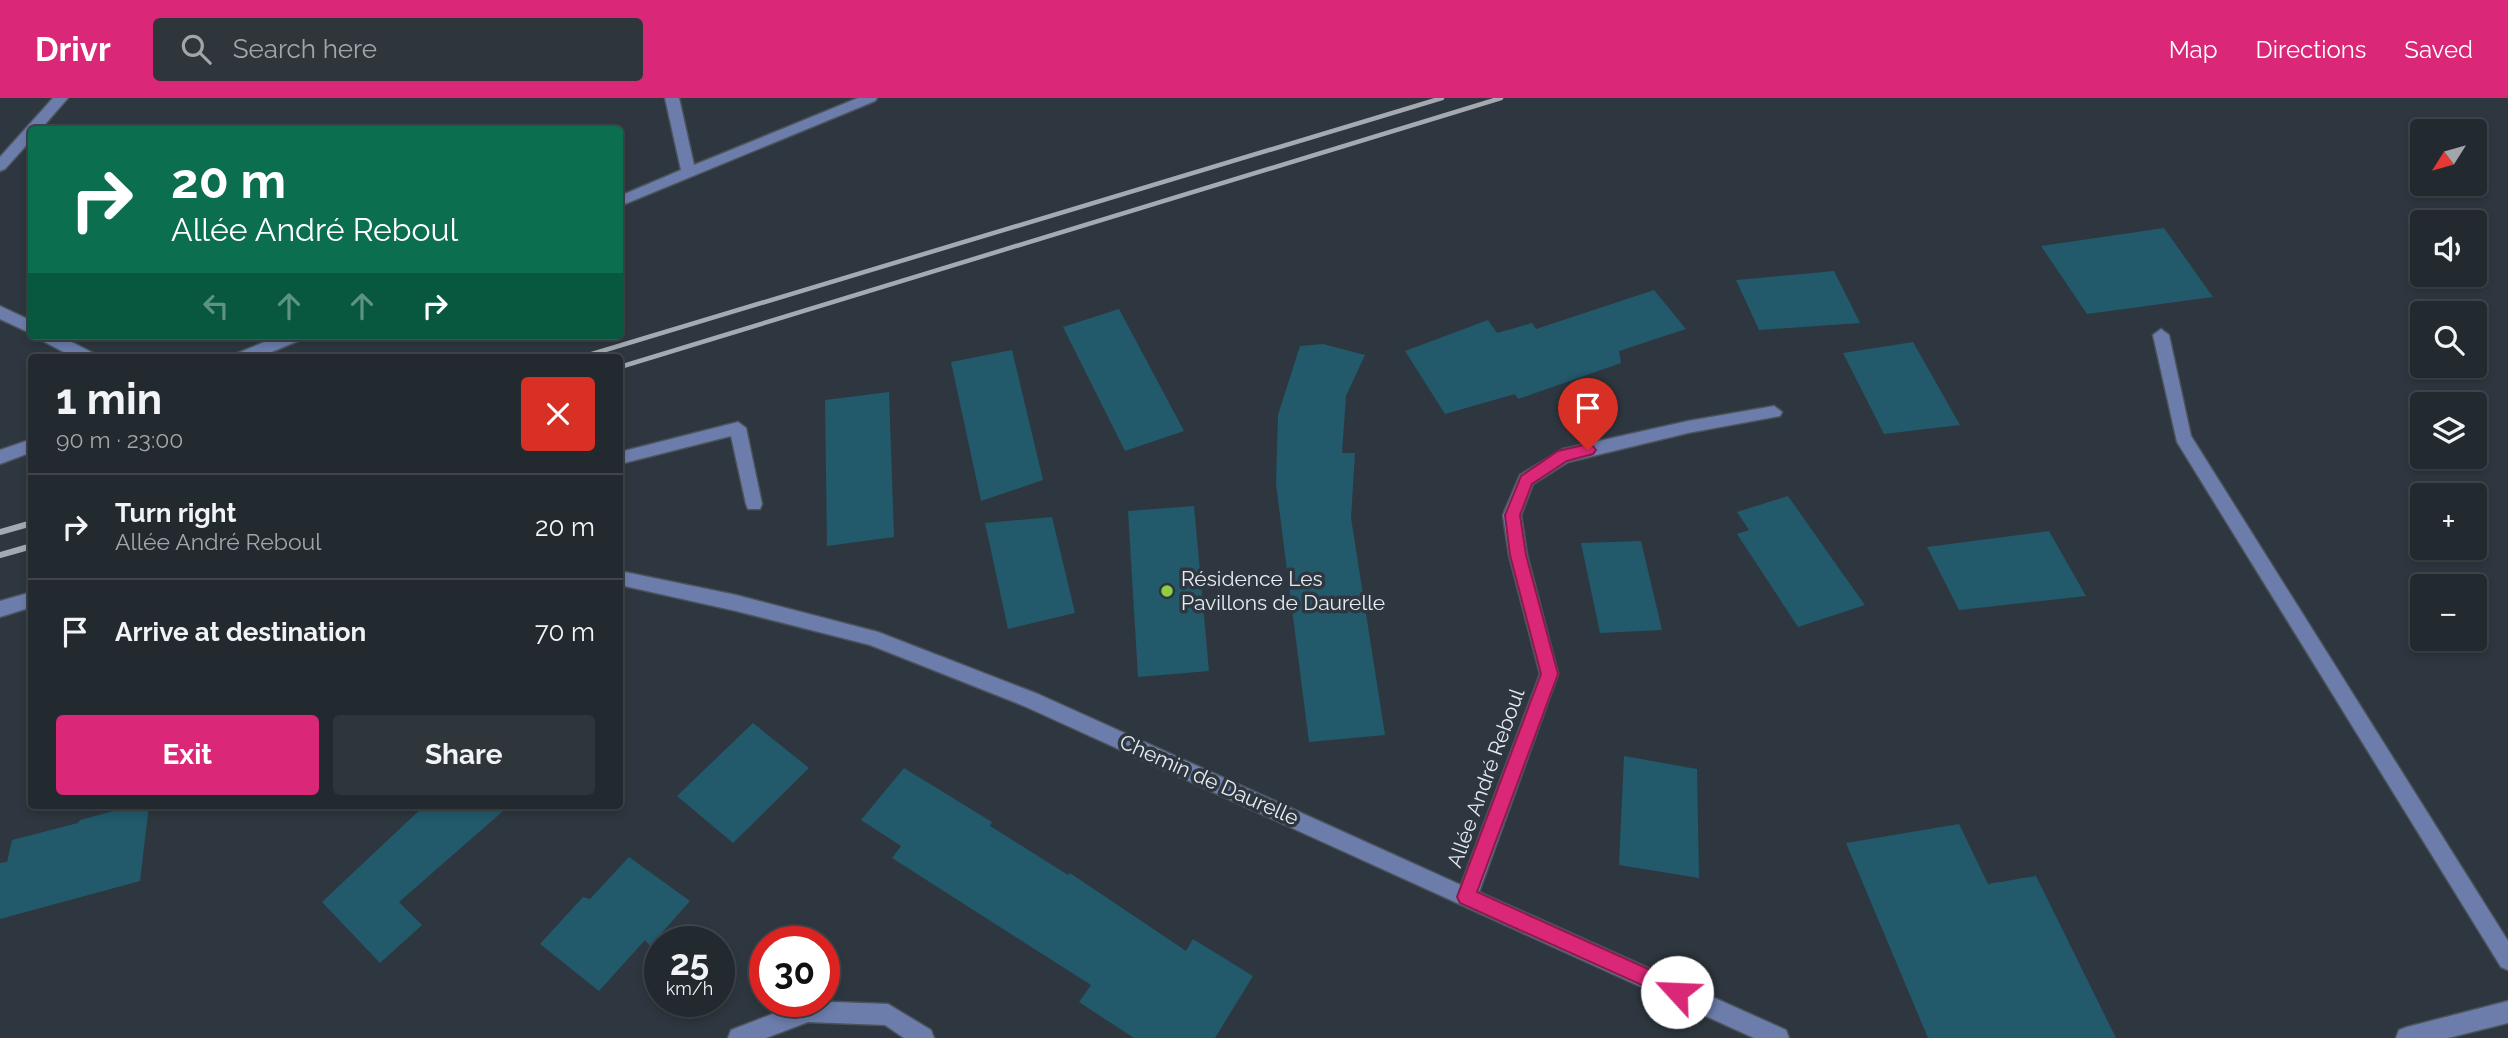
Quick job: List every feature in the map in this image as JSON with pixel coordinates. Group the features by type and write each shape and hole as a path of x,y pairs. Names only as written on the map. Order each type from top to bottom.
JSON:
{"street":[{"path":"36,126 61,98"},
{"path":"672,98 689,172"},
{"path":"623,200 870,98"},
{"path":"0,166 28,134"},
{"path":"0,312 28,326"},
{"path":"2161,335 2183,437 2508,960"},
{"path":"55,340 81,354"},
{"path":"251,354 284,340"},
{"name":"Allée André Reboul","path":"1467,897 1549,674 1518,555 1513,515 1526,480 1563,456 1688,427 1774,412"},
{"path":"623,457 738,428 754,505"},
{"path":"0,457 28,446"},
{"name":"Chemin de Daurelle","path":"623,579 736,603 872,638 1031,700 1778,1038"},
{"path":"0,609 28,600"},
{"path":"739,1038 808,1011 888,1014 923,1038"},
{"path":"2407,1038 2508,1012"}],"building":[{"path":"2164,228 2213,297 2087,314 2041,246"},
{"path":"1834,271 1860,323 1759,330 1736,280"},
{"path":"1654,290 1686,329 1619,351 1621,363 1518,399 1515,394 1445,414 1405,351 1488,320 1497,333 1532,323 1536,329"},
{"path":"1119,309 1184,431 1125,451 1063,327"},
{"path":"1913,342 1960,425 1884,434 1843,353"},
{"path":"1323,344 1365,355 1346,396 1342,453 1355,453 1351,518 1385,735 1309,742 1276,484 1278,415 1300,346"},
{"path":"1012,350 1043,480 981,501 951,362"},
{"path":"889,392 894,537 827,546 825,400"},
{"path":"1788,496 1865,605 1798,627 1737,534 1749,530 1737,512"},
{"name":"Résidence Les Pavillons de Daurelle","path":"1194,506 1209,671 1138,677 1128,511"},
{"path":"1052,517 1075,613 1008,629 985,523"},
{"path":"2049,531 2086,596 1959,610 1927,547"},
{"path":"1641,541 1662,630 1600,633 1581,543"},
{"path":"753,723 809,768 733,843 677,796"},
{"path":"1624,756 1697,769 1699,878 1619,865"},
{"path":"904,768 992,822 990,826 1068,875 1070,873 1186,951 1193,939 1253,976 1215,1038 1134,1038 1079,1002 1091,985 892,858 901,846 861,820"},
{"path":"121,809 149,809 140,881 0,919 0,863 7,862 12,840 78,823 80,820"},
{"path":"421,809 505,809 399,902 422,925 380,963 322,902"},
{"path":"1959,824 1988,884 2036,876 2116,1038 1928,1038 1846,843"},
{"path":"629,857 690,901 668,926 644,926 644,941 599,991 540,944 583,897 590,899"}],"railway":[{"path":"592,354 1442,98"},
{"path":"623,366 1501,98"},
{"path":"0,532 28,524"},
{"path":"0,555 28,547"}],"place":[{"name":"Résidence Les Pavillons de Daurelle","path":"1167,591"}],"route":[{"path":"1588,450 1563,456 1526,480 1513,515 1518,555 1549,674 1467,897 1677,992"}]}
